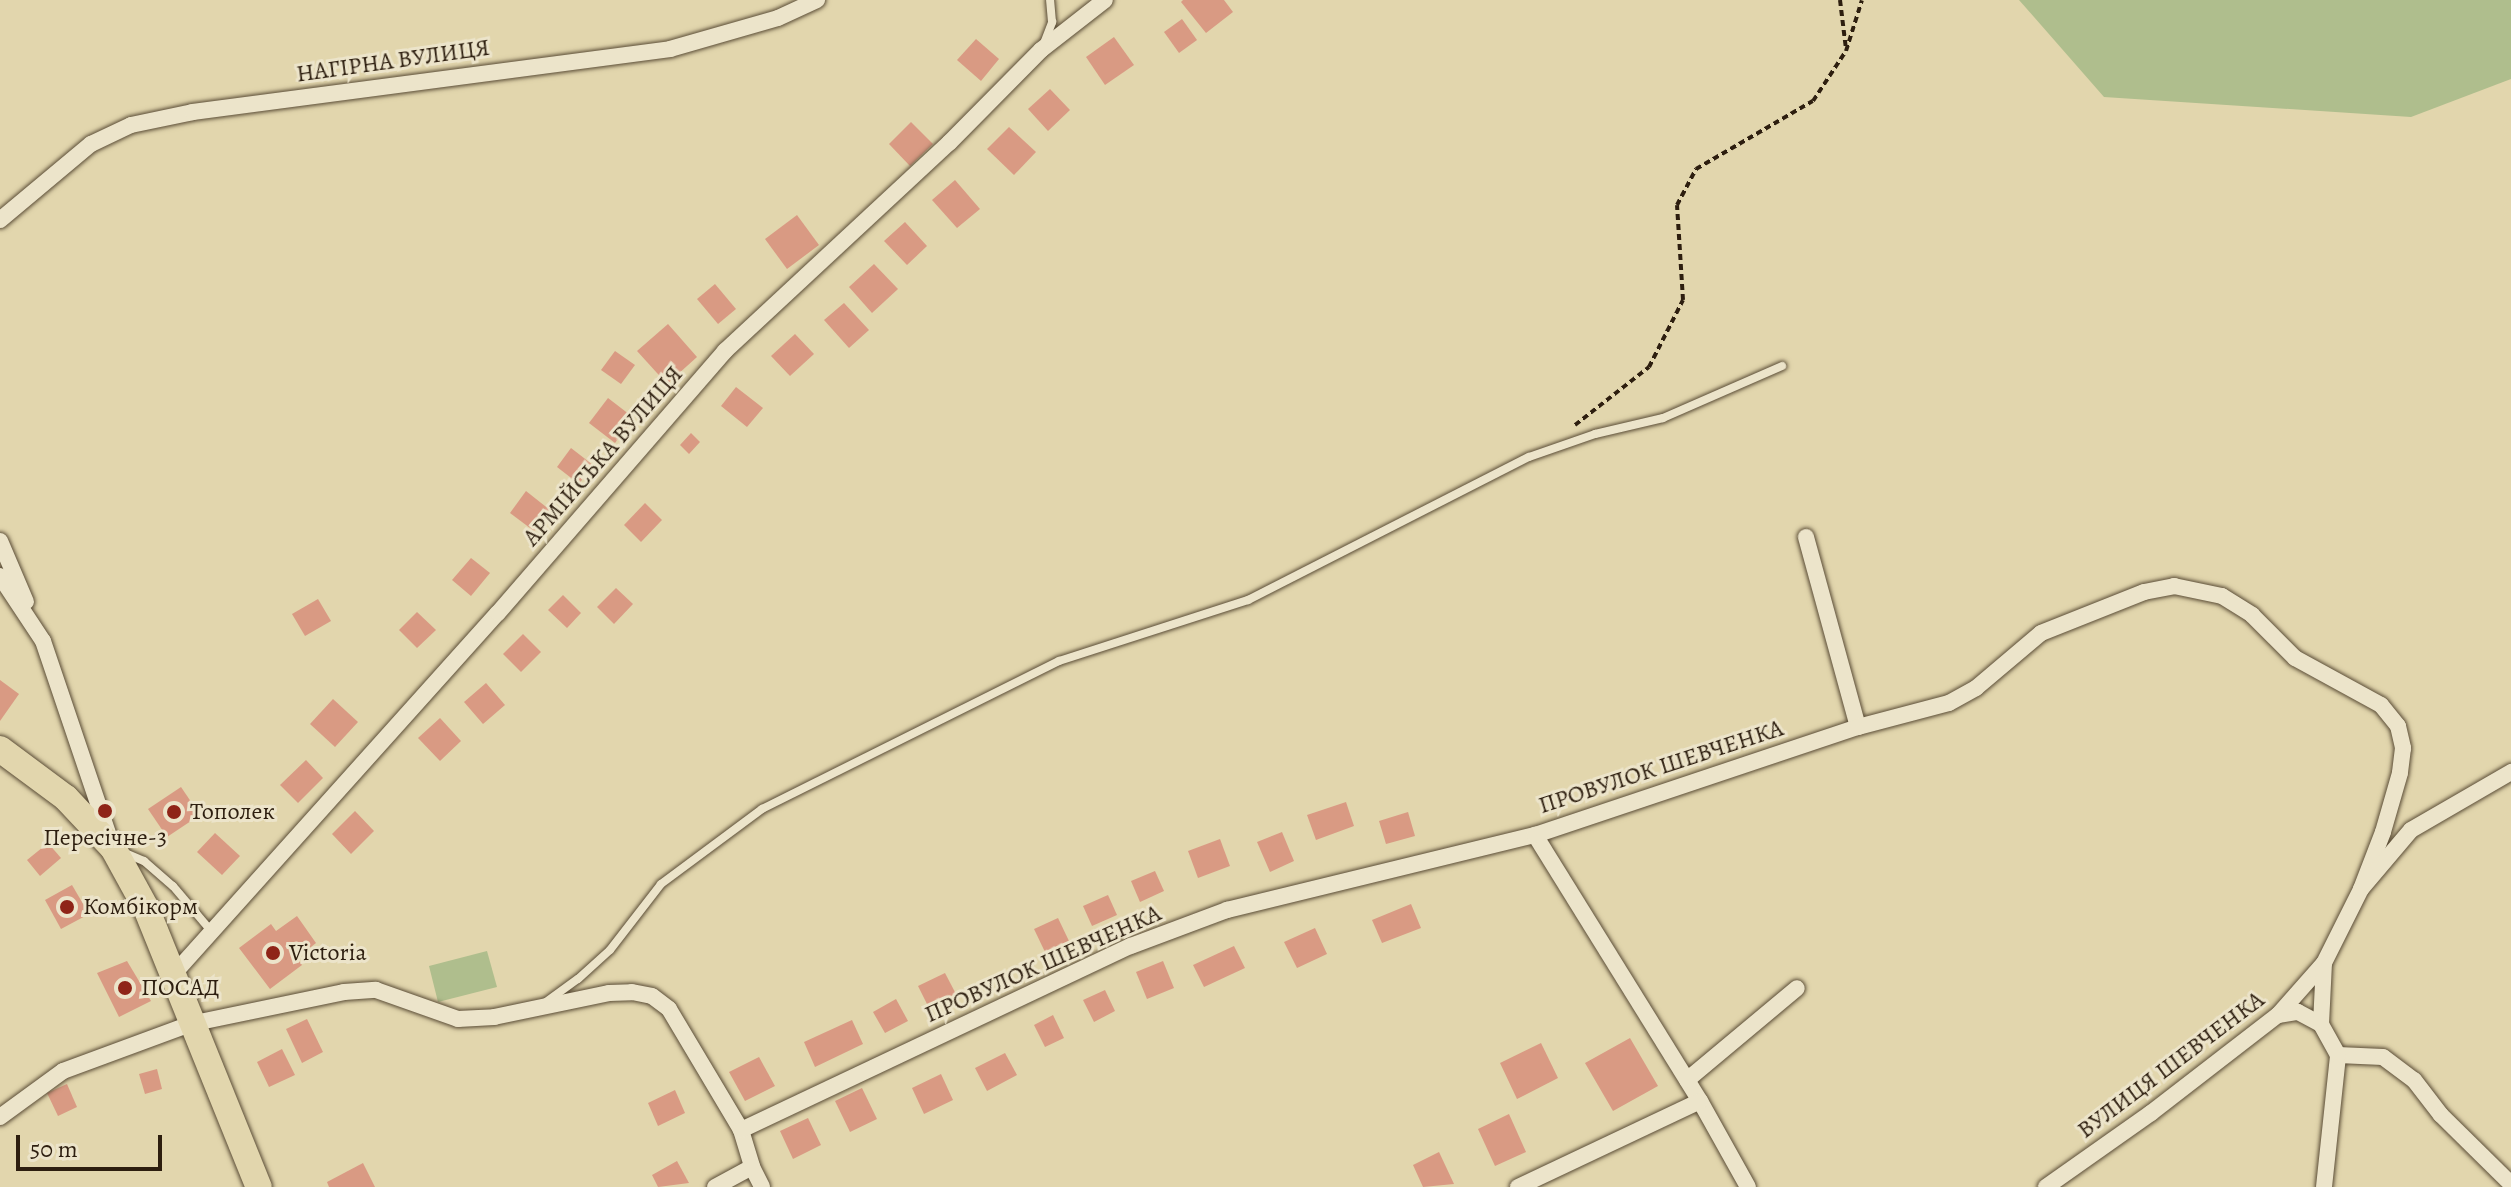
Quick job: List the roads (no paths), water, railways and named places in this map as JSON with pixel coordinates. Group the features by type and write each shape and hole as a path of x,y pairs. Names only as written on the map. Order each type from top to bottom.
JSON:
{"main road":[{"path":"0,749 66,798 113,848 146,908 190,1024 259,1187"}],"street":[{"name":"НАГІРНА ВУЛИЦЯ","path":"0,220 91,144 131,125 193,112 670,49 778,18 817,0"},
{"name":"АРМІЙСЬКА ВУЛИЦЯ","path":"171,977 488,625 725,351 949,143 1041,50 1105,0"},
{"path":"1806,537 1858,727"},
{"path":"0,541 43,641 113,848"},
{"path":"0,576 43,641"},
{"name":"ПРОВУЛОК ШЕВЧЕНКА","path":"741,1130 1131,946 1214,915 1535,835 1858,727 1949,703 1976,688 2041,633 2144,592 2174,586 2222,596 2252,615 2295,658 2381,705 2398,726 2403,748 2400,773 2383,832 2361,889"},
{"name":"ВУЛИЦЯ ШЕВЧЕНКА","path":"2046,1187 2151,1113 2278,1015 2324,963 2361,889 2411,830 2511,772"},
{"path":"1535,835 1700,1101 1748,1187"},
{"path":"2324,963 2321,1024 2338,1055 2324,1187"},
{"path":"1687,1080 1797,988"},
{"path":"0,1117 63,1071 190,1024 344,992 376,990 458,1019 494,1017 609,993 652,996 669,1009 741,1130 752,1167 762,1187"},
{"path":"2278,1015 2298,1012 2321,1024"},
{"path":"2338,1055 2383,1057 2414,1080 2441,1115 2511,1184"},
{"path":"1518,1187 1700,1101"},
{"path":"715,1187 752,1167"}],"lane":[{"path":"1041,50 1052,22 1050,0"},
{"path":"540,1006 578,979 610,950 661,884 762,809 1059,661 1248,600 1529,457 1595,434 1663,418 1782,366"},
{"path":"113,848 154,869 173,886 212,933"}],"place":[{"name":"Пересічне-3","path":"105,811"},
{"name":"Тополек","path":"174,812"},
{"name":"Комбікорм","path":"67,907"},
{"name":"Victoria","path":"273,953"},
{"name":"ПОСАД","path":"125,988"}]}
